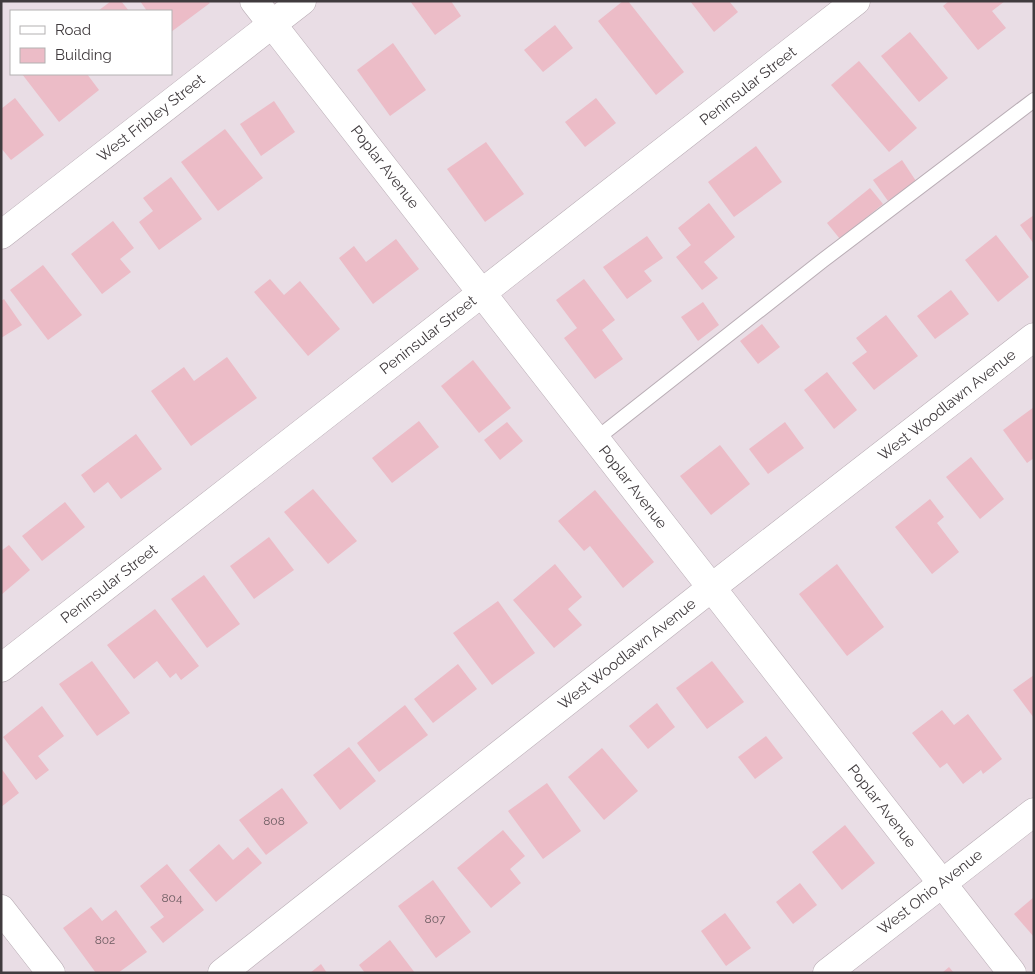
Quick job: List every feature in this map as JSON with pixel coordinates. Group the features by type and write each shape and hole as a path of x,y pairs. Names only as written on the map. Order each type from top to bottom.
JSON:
{"street":[{"name":"Poplar Avenue","path":"254,1 1012,973"},
{"name":"West Fribley Street","path":"1,235 302,1"},
{"name":"Peninsular Street","path":"1,668 856,1"},
{"name":"West Woodlawn Avenue","path":"222,973 711,588 1034,337"},
{"name":"West Ohio Avenue","path":"827,973 1034,812"},
{"path":"1,909 51,973"}],"lane":[{"path":"596,439 830,255 1034,100"}],"building":[{"path":"111,1 121,1 128,10 99,10"},
{"path":"140,1 208,1 210,3 172,31 172,10 146,10"},
{"path":"410,1 451,1 461,16 435,35"},
{"path":"623,1 628,1 684,72 656,95 598,21"},
{"path":"690,1 729,1 738,12 714,32"},
{"path":"949,1 1005,1 992,11 1006,28 978,50 943,6"},
{"path":"555,25 573,48 543,72 524,50"},
{"path":"910,32 948,78 919,102 881,56"},
{"path":"393,43 426,90 390,116 357,70"},
{"path":"859,61 917,128 889,152 831,85"},
{"path":"23,75 88,75 99,90 59,122"},
{"path":"15,98 44,135 11,160 1,148 1,109"},
{"path":"596,98 616,123 585,147 565,122"},
{"path":"274,101 295,132 261,156 240,124"},
{"path":"225,129 263,178 218,211 181,162"},
{"path":"486,142 524,194 485,222 447,169"},
{"path":"756,146 782,182 734,217 708,182"},
{"path":"902,160 916,181 888,201 873,180"},
{"path":"171,177 202,219 159,250 139,222 153,211 143,198"},
{"path":"870,188 883,204 840,239 827,223"},
{"path":"709,203 735,237 704,262 718,278 702,290 676,257 691,245 678,228"},
{"path":"1034,215 1034,244 1020,225"},
{"path":"113,221 134,248 120,259 131,272 102,294 71,254"},
{"path":"996,235 1029,277 998,302 965,260"},
{"path":"647,236 663,258 644,271 652,281 627,299 603,267"},
{"path":"396,239 419,269 373,304 339,258 354,246 366,262"},
{"path":"43,265 82,315 48,340 10,290"},
{"path":"270,279 284,295 300,281 340,329 308,356 254,292"},
{"path":"584,279 615,320 602,330 623,359 595,379 564,338 577,328 556,300"},
{"path":"951,290 969,314 935,339 917,316"},
{"path":"4,299 22,325 1,338 1,301"},
{"path":"703,302 719,325 698,341 681,317"},
{"path":"886,315 918,356 874,390 852,363 867,352 856,338"},
{"path":"762,324 780,347 758,364 740,341"},
{"path":"227,357 257,398 191,446 151,391 184,367 194,381"},
{"path":"473,360 511,408 479,433 441,386"},
{"path":"827,372 857,410 834,429 804,390"},
{"path":"1034,407 1034,458 1027,463 1003,430"},
{"path":"419,421 439,447 392,483 372,458"},
{"path":"507,422 523,441 500,460 484,440"},
{"path":"785,422 804,448 768,474 749,449"},
{"path":"136,434 162,469 121,499 108,482 94,493 81,475"},
{"path":"720,445 750,484 711,515 680,476"},
{"path":"971,457 1004,499 980,519 946,477"},
{"path":"313,489 357,541 328,564 284,512"},
{"path":"595,490 654,562 623,588 590,546 584,551 558,521"},
{"path":"930,499 944,517 937,523 959,552 932,574 895,527"},
{"path":"65,502 85,527 42,561 22,536"},
{"path":"269,537 294,570 254,599 230,566"},
{"path":"9,545 30,570 1,595 1,551"},
{"path":"555,564 582,597 568,609 582,625 554,648 513,600"},
{"path":"837,564 884,627 847,656 799,594"},
{"path":"204,575 240,624 207,648 171,599"},
{"path":"498,601 535,653 492,685 453,633"},
{"path":"155,609 199,666 181,680 176,673 170,678 157,661 134,679 107,645"},
{"path":"92,661 130,713 97,736 59,684"},
{"path":"712,661 744,702 707,729 676,688"},
{"path":"458,664 477,689 433,723 414,699"},
{"path":"1034,675 1034,718 1013,690"},
{"path":"657,703 675,727 648,749 629,726"},
{"path":"405,705 428,735 379,772 357,743"},
{"path":"42,706 64,736 38,756 49,770 36,780 3,737"},
{"path":"942,710 954,725 968,714 1002,759 983,774 981,770 963,784 947,763 940,768 912,733"},
{"path":"766,736 783,758 755,779 738,757"},
{"path":"349,747 376,781 340,810 313,775"},
{"path":"602,748 638,791 604,820 568,777"},
{"path":"1,768 19,793 1,807"},
{"path":"547,783 581,831 543,859 508,811"},
{"path":"282,788 308,823 266,855 239,820"},
{"path":"845,825 875,863 842,890 812,852"},
{"path":"503,830 525,856 510,869 521,883 491,908 457,868"},
{"path":"219,844 233,860 248,847 262,863 216,902 189,870"},
{"path":"167,864 204,910 163,943 150,927 164,917 140,886"},
{"path":"433,880 471,932 436,958 398,906"},
{"path":"800,883 817,905 793,924 776,902"},
{"path":"1034,897 1034,937 1014,914"},
{"path":"91,907 102,921 116,910 147,952 118,973 96,973 63,928"},
{"path":"725,913 751,948 726,966 701,931"},
{"path":"390,940 415,973 365,973 359,965"},
{"path":"321,964 327,973 310,973"},
{"path":"949,967 954,973 942,973"}]}
